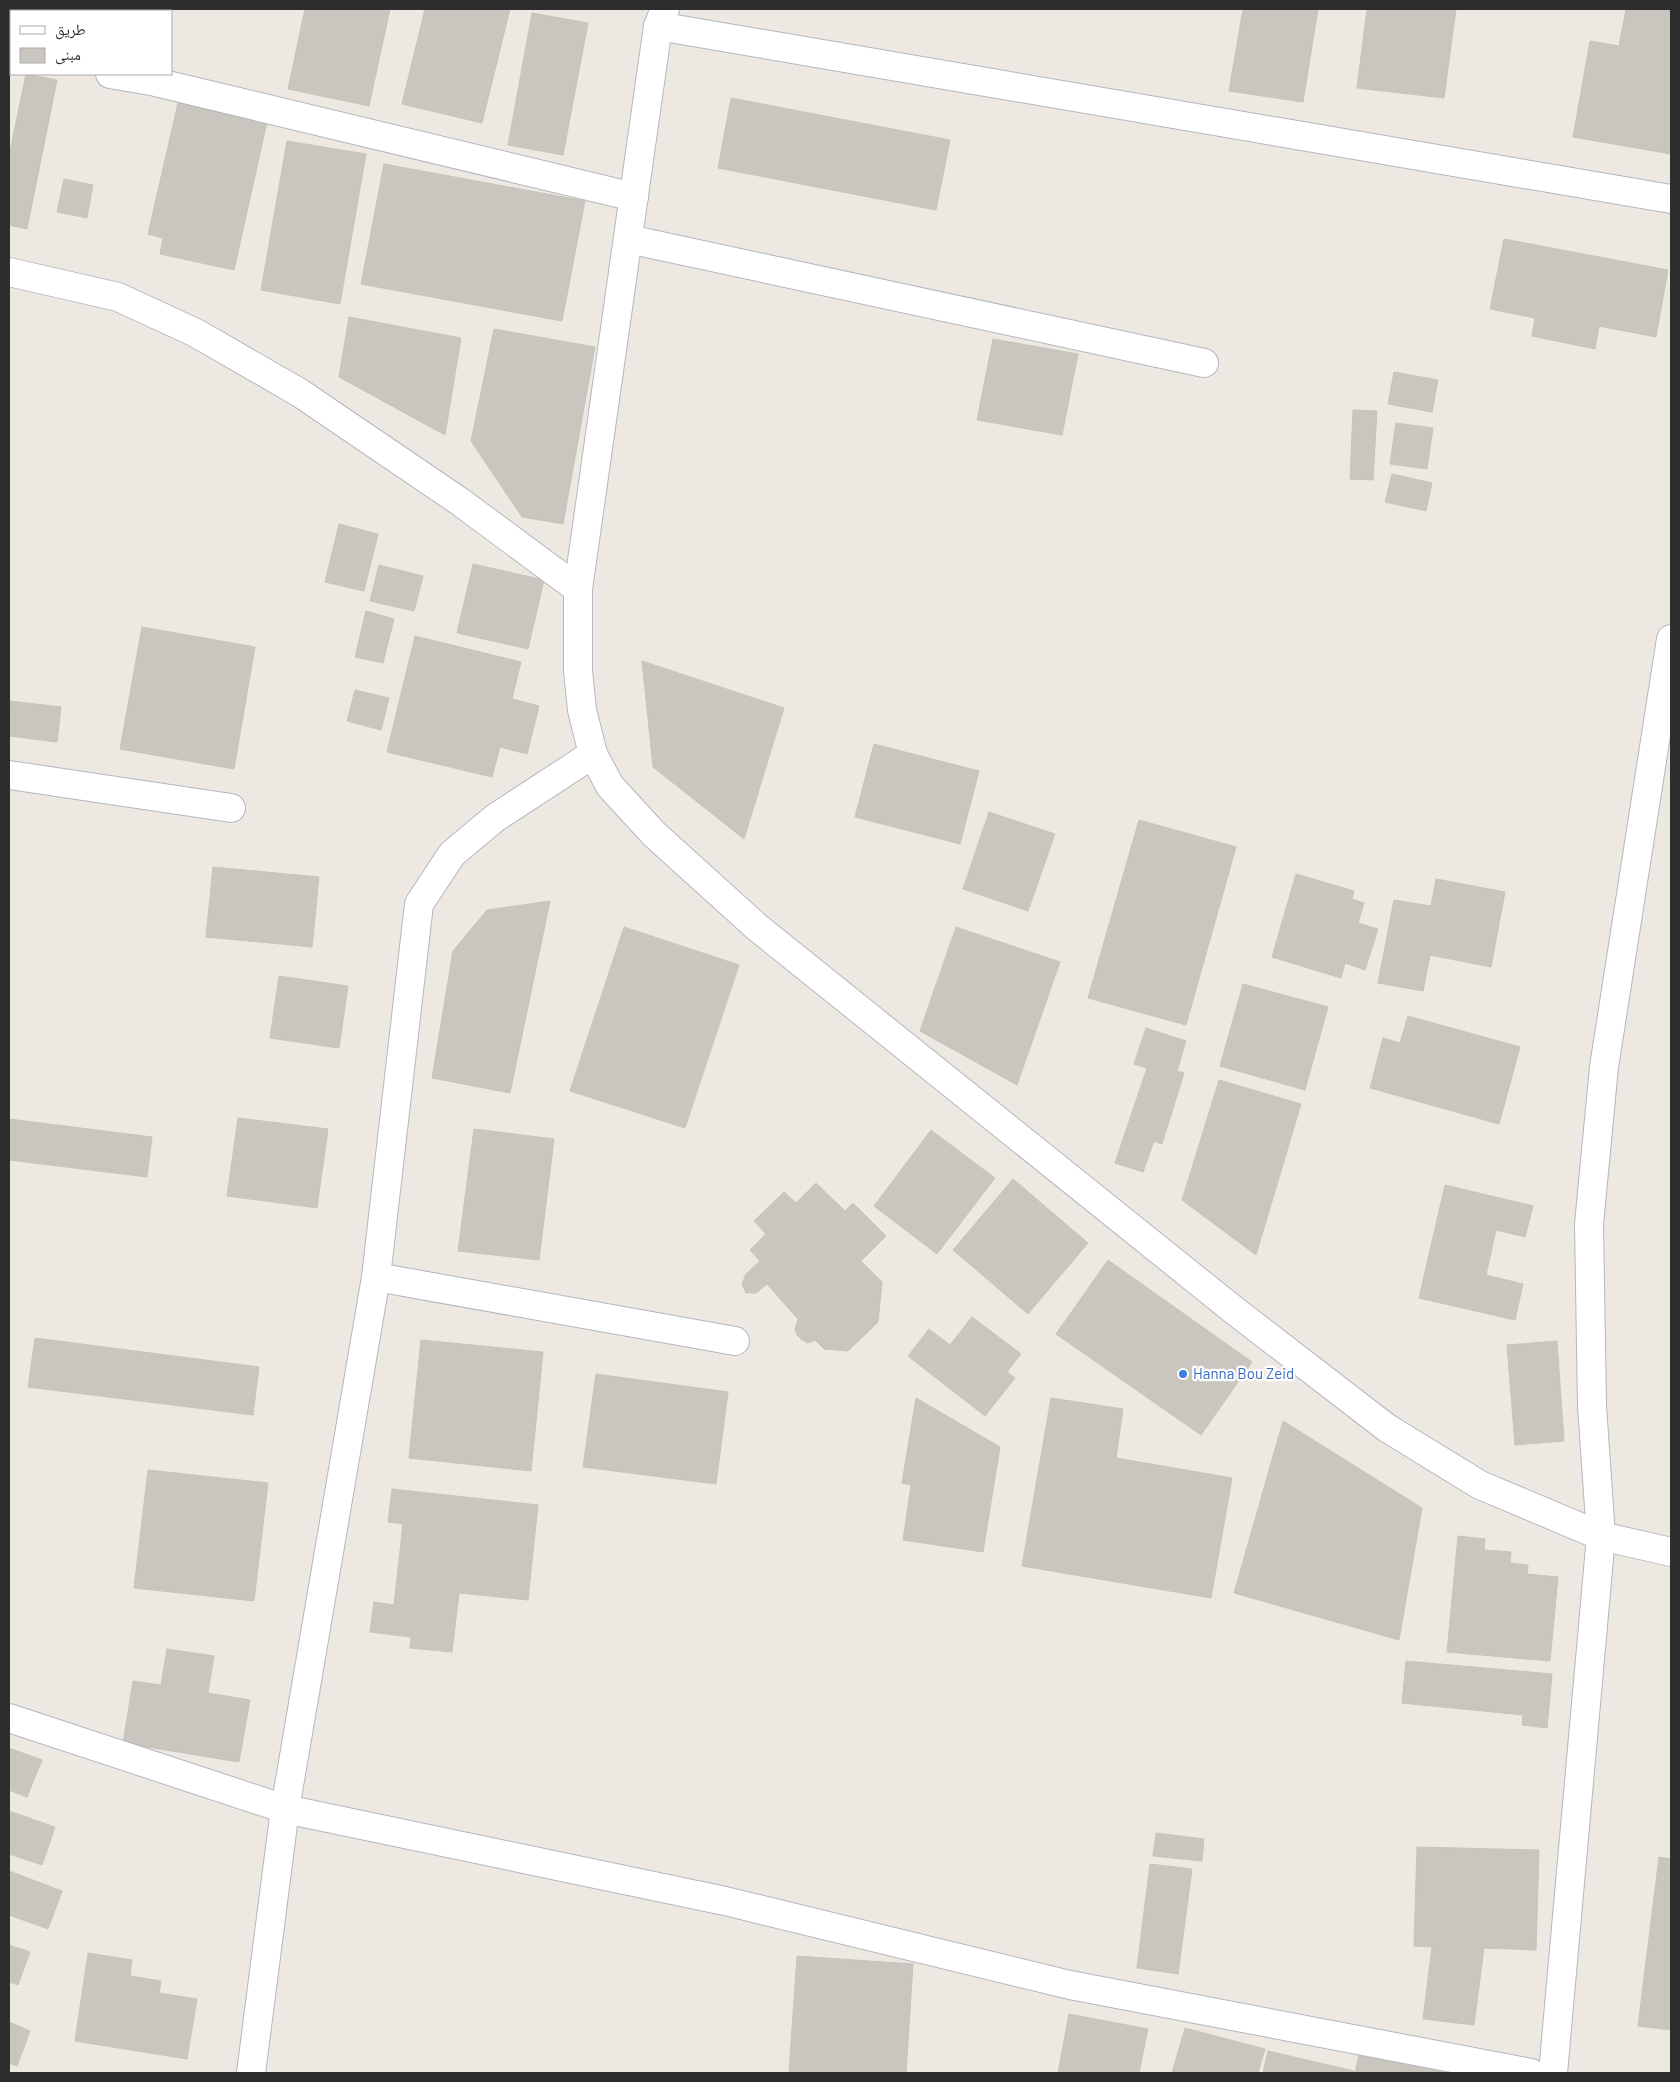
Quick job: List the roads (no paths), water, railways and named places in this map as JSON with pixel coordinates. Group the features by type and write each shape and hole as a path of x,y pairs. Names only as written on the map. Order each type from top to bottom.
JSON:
{"street":[{"path":"1671,199 661,17 578,589 578,671 582,710 593,754 610,786 654,834 758,928 1250,1323 1387,1428 1480,1485 1601,1536 1671,1552"},
{"path":"115,75 161,84 634,197"},
{"path":"628,239 1204,363"},
{"path":"9,272 118,296 196,333 300,394 459,501 578,589"},
{"path":"1553,2073 1601,1536 1592,1406 1589,1224 1604,1067 1671,639"},
{"path":"251,2073 285,1809 376,1277 419,904 452,854 494,818 593,754"},
{"path":"9,775 231,808"},
{"path":"376,1277 735,1341"},
{"path":"9,1718 285,1809 725,1901 1070,1985 1531,2073"}],"place":[{"name":"Hanna Bou Zeid","path":"1183,1374"}]}
